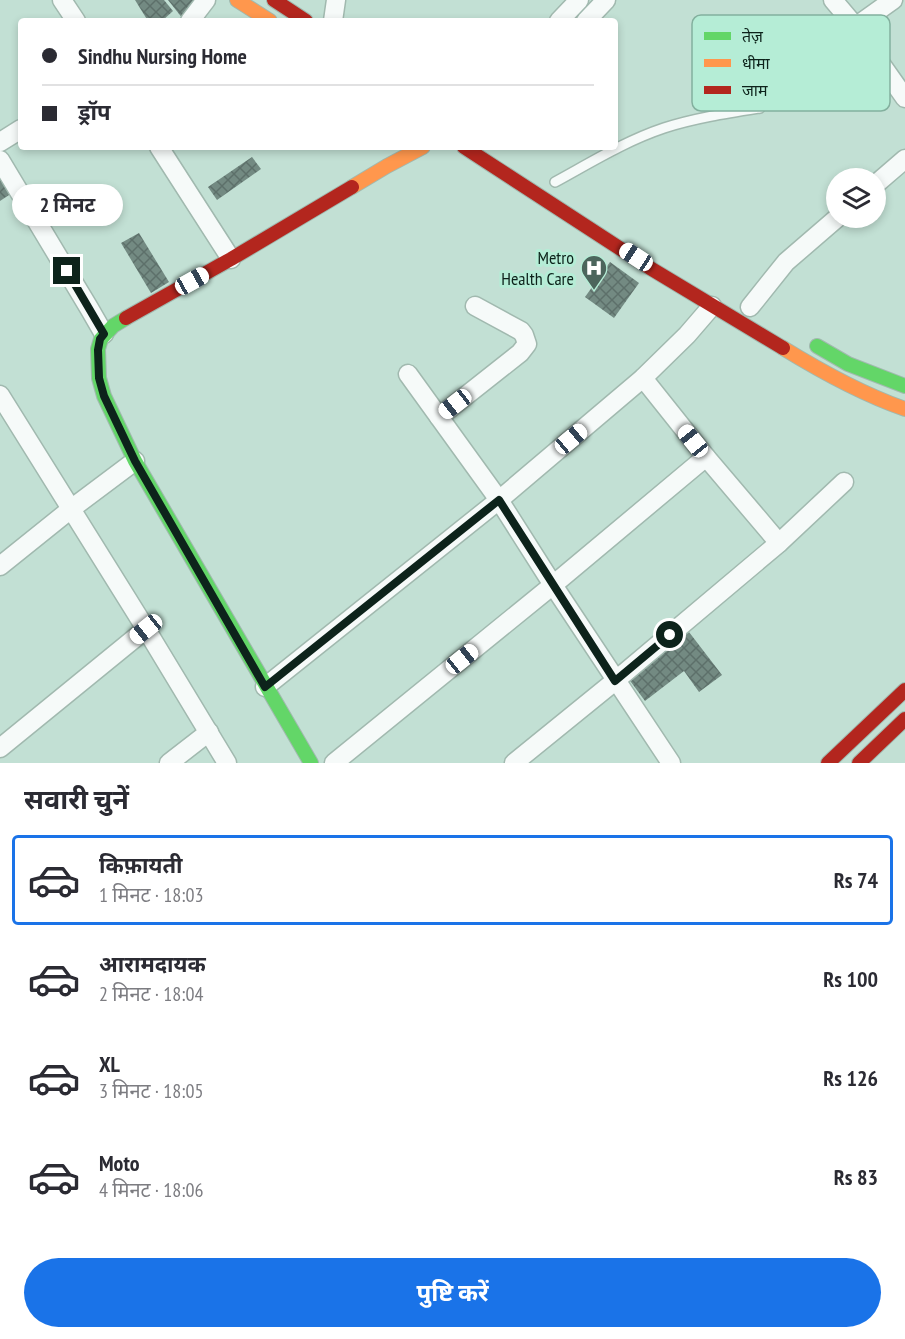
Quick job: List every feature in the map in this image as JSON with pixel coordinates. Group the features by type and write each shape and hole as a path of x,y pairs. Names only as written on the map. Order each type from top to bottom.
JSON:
{"main road":[{"path":"237,0 265,18"},
{"path":"274,0 301,18"},
{"path":"311,763 135,461 104,396 99,378 98,350 100,339 113,326 417,150"},
{"path":"469,150 712,306 850,388 905,409"},
{"path":"809,341 848,364 905,386"},
{"path":"828,763 905,690"},
{"path":"859,763 874,754 905,719"}],"street":[{"path":"62,0 74,18"},
{"path":"192,18 206,0"},
{"path":"333,18 336,0"},
{"path":"562,18 579,0"},
{"path":"588,18 606,0"},
{"path":"833,0 845,15"},
{"path":"872,15 893,0"},
{"path":"890,72 902,87"},
{"path":"0,142 18,131"},
{"path":"161,150 231,259"},
{"path":"886,175 905,159"},
{"path":"0,160 104,334"},
{"path":"751,308 786,262 826,227"},
{"path":"439,417 520,353 526,344 521,331 475,306"},
{"path":"265,687 499,500 643,378 687,335 712,306"},
{"path":"408,374 499,500 615,681 671,763"},
{"path":"643,378 779,543"},
{"path":"1,399 72,509 227,763"},
{"path":"334,763 706,457"},
{"path":"0,566 135,461"},
{"path":"514,763 779,543 844,483"},
{"path":"0,748 146,629"},
{"path":"169,763 208,732"}],"lane":[{"path":"618,144 692,120 743,111"},
{"path":"555,183 607,150"}],"building":[{"path":"135,0 164,0 173,11 165,18 146,18"},
{"path":"168,0 200,0 184,18"},
{"path":"252,157 261,169 217,200 208,187"},
{"path":"0,169 15,191 0,201"},
{"path":"139,233 169,282 151,293 121,243"},
{"path":"610,262 639,283 614,318 585,297"},
{"path":"689,632 722,675 699,692 684,671 645,701 628,678"}],"traffic: fast":[{"path":"126,318 113,326 101,339 98,349 99,378 104,396 135,461 311,763"},
{"path":"817,346 848,364 905,386"}],"traffic: slow":[{"path":"237,0 265,18"},
{"path":"352,187 417,150"},
{"path":"783,348 842,382 905,409"}],"traffic: jam":[{"path":"274,0 301,18"},
{"path":"469,150 650,268 783,348"},
{"path":"126,318 352,187"},
{"path":"828,763 905,690"},
{"path":"859,763 905,719"}],"place":[{"name":"Metro Health Care","path":"594,291"}],"route":[{"path":"67,271 104,334 100,339 98,350 99,378 104,396 135,461 265,687 499,500 615,681 670,635"}]}
